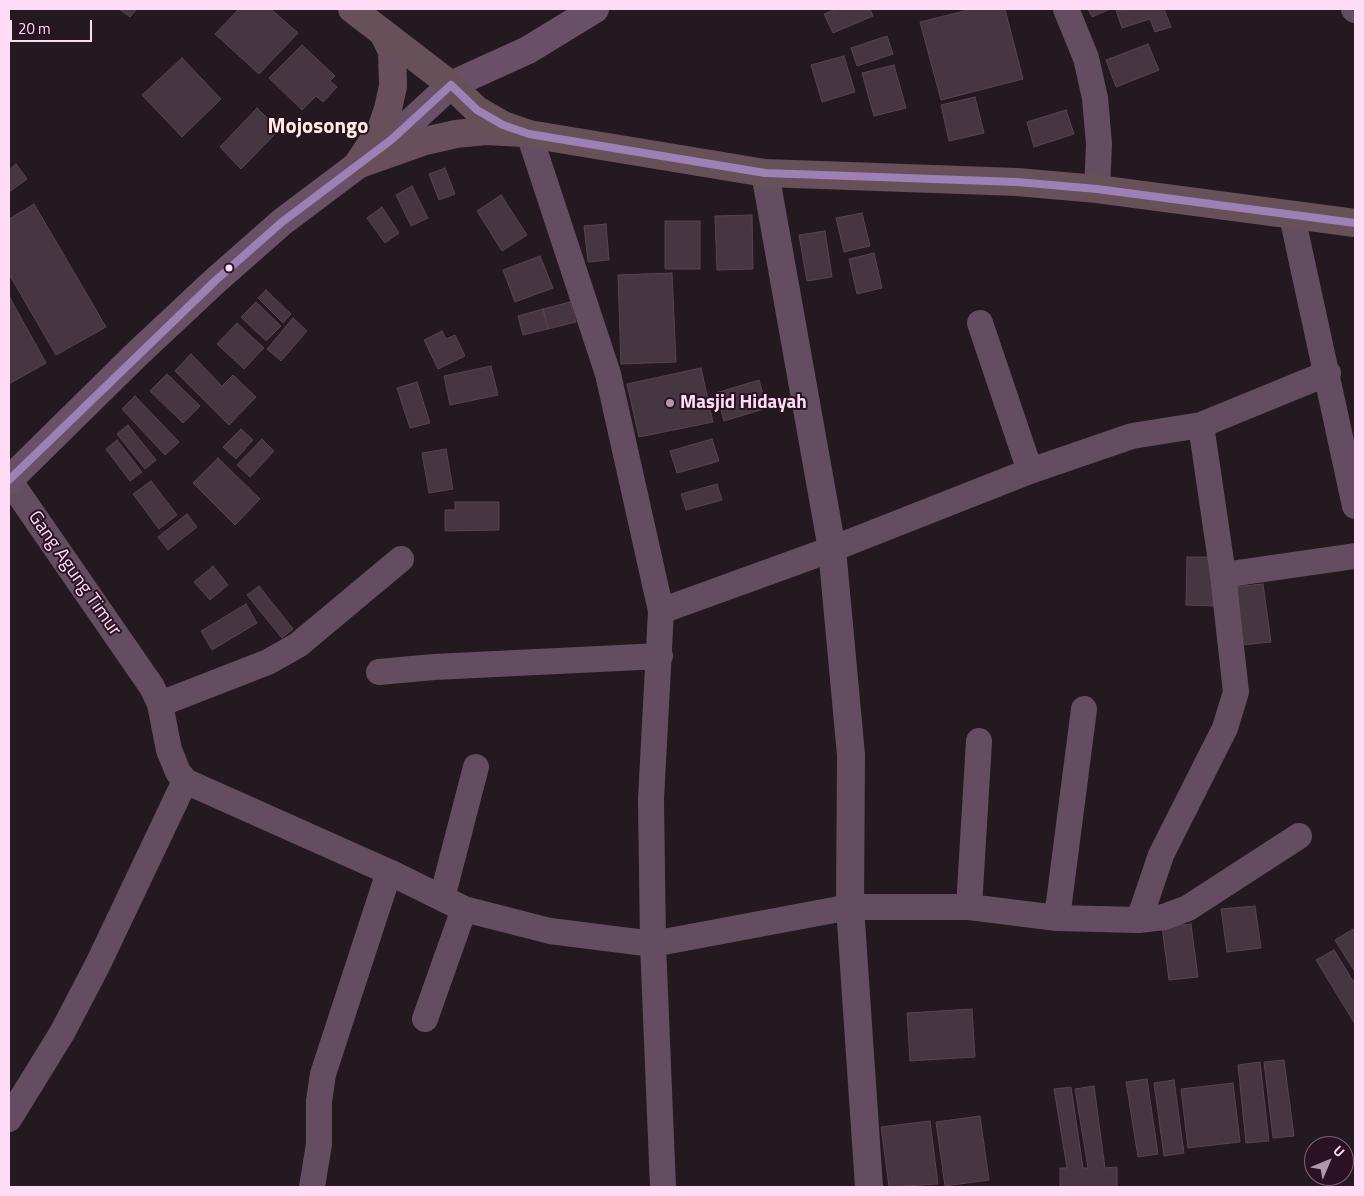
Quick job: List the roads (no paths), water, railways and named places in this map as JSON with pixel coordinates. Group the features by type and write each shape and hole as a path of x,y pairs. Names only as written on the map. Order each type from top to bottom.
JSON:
{"highway":[{"path":"352,9 450,85 477,110 503,124 529,134 765,172 1007,182 1097,189 1355,223"}],"main road":[{"path":"9,480 138,353 215,281 282,222 391,140 450,85 528,50 595,9"},
{"path":"358,165 380,129 388,109 392,86 392,51 383,33"},
{"path":"358,165 425,141 456,134 486,131 529,134"}],"street":[{"path":"1066,9 1086,58 1095,98 1099,144 1097,189"},
{"path":"529,134 608,374 661,612 651,799 653,944 663,1187"},
{"path":"765,172 832,549 851,755 850,907 869,1187"},
{"path":"1292,216 1328,373 1355,506"},
{"path":"980,322 1030,472"},
{"path":"661,612 832,549 1030,472 1132,436 1201,425 1328,373"},
{"path":"1140,920 1161,855 1225,728 1236,692 1223,575 1201,425"},
{"name":"Gang Agung Timur","path":"9,480 139,668 160,704 169,750 178,772 185,781"},
{"path":"1223,575 1355,556"},
{"path":"160,704 268,662 298,645 402,559"},
{"path":"379,672 660,656"},
{"path":"1057,918 1084,710"},
{"path":"970,906 979,741"},
{"path":"425,1019 453,904 476,768"},
{"path":"9,1119 62,1033 98,964 185,781 390,872 453,904 550,931 653,944 850,907 970,906 1057,918 1140,920 1164,917 1188,908 1299,836"},
{"path":"312,1187 319,1144 319,1101 323,1074 390,872"}],"place":[{"name":"Masjid Hidayah","path":"670,403"}],"district":[{"name":"Mojosongo","path":"318,128"}]}
